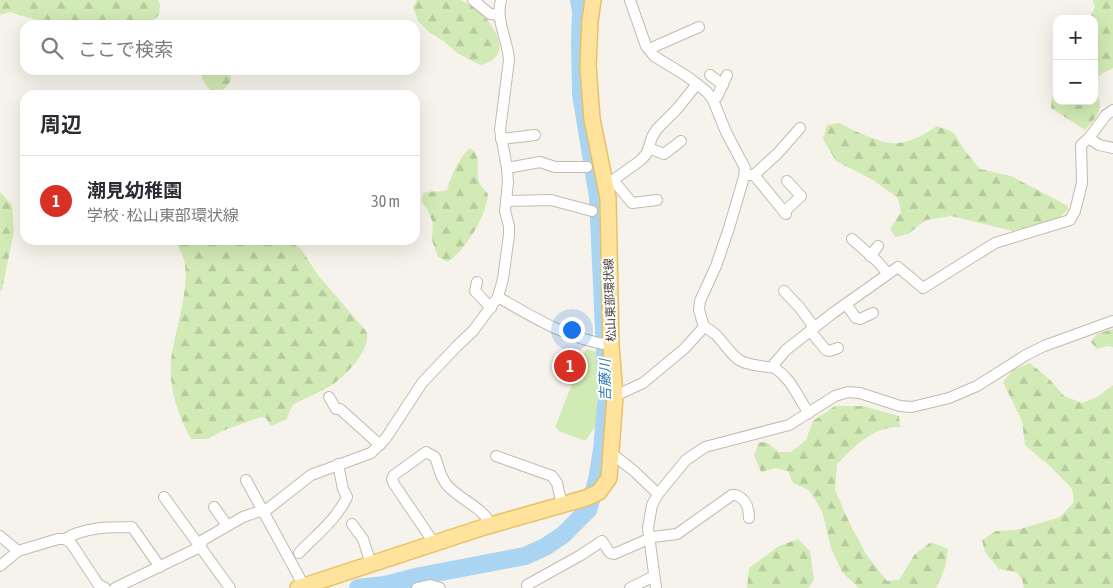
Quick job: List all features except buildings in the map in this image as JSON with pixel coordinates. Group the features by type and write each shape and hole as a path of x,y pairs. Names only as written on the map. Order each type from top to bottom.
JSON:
{"main road":[{"name":"松山東部環状線","path":"301,587 491,525 593,495 609,478 615,396 606,344 609,183 592,119 588,74 590,21 594,0"}],"street":[{"path":"473,0 490,14 499,15"},
{"path":"115,588 200,547 203,540 243,517 268,508 311,476 338,464 371,453 380,445 399,421 422,383 473,331 491,308 498,297 503,279 509,235 505,210 508,182 507,168 500,139 508,60 508,49 499,15 501,0"},
{"path":"630,0 646,46 654,56 707,92 713,100 726,132 749,175 785,213 801,196 787,181"},
{"path":"649,50 699,27"},
{"path":"710,75 723,85"},
{"path":"713,100 717,97 727,75"},
{"path":"657,200 632,203 609,183 641,160 657,130 697,84"},
{"path":"775,368 775,363 780,356 812,329 898,267 923,288 995,243 1070,220 1075,211 1082,183 1081,145 1089,138 1106,115 1113,110"},
{"path":"800,128 778,153 749,175 716,266 700,301 699,310 704,327 722,340 739,360 750,364 775,368 792,383 808,413"},
{"path":"500,139 535,135"},
{"path":"1089,138 1100,145 1113,148"},
{"path":"649,148 664,154 680,142"},
{"path":"507,168 540,162 555,167 587,167"},
{"path":"506,201 551,200 592,211"},
{"path":"852,239 888,274"},
{"path":"870,256 878,246"},
{"path":"477,282 475,291 491,308"},
{"path":"784,291 800,308 826,350 838,348"},
{"path":"498,297 574,336 606,344"},
{"path":"846,304 856,318 860,319 873,313"},
{"path":"656,588 649,540 649,517 652,505 658,494 686,460 705,447 790,425 835,396 848,392 860,393 900,406 920,406 948,398 977,386 1044,346 1113,321"},
{"path":"615,396 643,382 684,350 704,327"},
{"path":"329,397 336,409 340,409 380,445"},
{"path":"434,543 392,479 394,475 426,452 434,456 439,473 447,485 488,517 491,525"},
{"path":"611,453 634,471 658,494"},
{"path":"498,459 552,476 557,483 562,504"},
{"path":"299,553 330,521 347,497 343,489 338,464"},
{"path":"246,480 301,587"},
{"path":"526,585 581,555 602,541 610,552 614,554 653,538 677,534 732,496 736,495 745,501 749,509 749,518"},
{"path":"164,497 230,588"},
{"path":"214,507 224,521 225,528"},
{"path":"352,524 363,539 371,564"},
{"path":"0,566 18,551 58,539 65,539 86,530 132,527 160,567"},
{"path":"0,536 18,551"},
{"path":"65,539 71,543 98,584 105,588"},
{"path":"630,588 654,576"},
{"path":"417,588 430,585 440,588"}],"green space":[{"path":"0,0 158,0 160,5 159,15 154,20 36,20 10,12 0,15"},
{"path":"417,0 460,0 470,5 489,22 496,32 499,52 493,60 480,65 457,53 420,23 413,7"},
{"path":"1093,0 1113,0 1113,68 1098,77 1098,15 1091,15 1095,7"},
{"path":"202,75 230,75 231,81 223,90 210,90 202,79"},
{"path":"1053,94 1053,105 1098,105 1098,97 1099,110 1085,130 1051,108"},
{"path":"839,123 868,136 891,143 913,139 937,126 953,132 965,151 980,169 1011,176 1068,206 1068,210 1059,218 1013,231 951,216 926,220 908,234 895,237 890,229 901,212 898,198 873,180 836,161 823,139 827,125"},
{"path":"470,148 478,160 480,183 488,194 484,212 474,231 462,249 448,262 438,257 432,240 433,223 421,201 423,193 447,190 456,167"},
{"path":"0,192 12,205 14,231 2,290 0,292"},
{"path":"178,245 296,245 301,249 318,275 366,331 366,344 363,352 353,366 336,382 294,404 287,419 271,426 266,418 261,417 227,429 207,439 191,439 178,411 171,382 171,361 186,276 184,259"},
{"path":"1113,329 1113,347 1108,346 1097,349 1091,342 1097,334"},
{"path":"586,349 596,352 598,356 597,424 586,440 583,440 561,432 555,427"},
{"path":"1030,363 1050,380 1064,396 1082,403 1097,397 1113,385 1113,588 1024,588 1022,579 1016,572 999,569 985,552 982,540 996,531 1017,530 1060,517 1074,502 1072,489 1053,469 1025,445 1022,421 1003,382 1013,370"},
{"path":"835,406 863,406 899,416 900,427 881,430 865,438 837,464 835,490 866,554 887,581 899,580 915,554 931,542 948,549 945,568 936,588 859,588 842,572 831,548 822,511 809,490 793,483 788,471 775,468 761,472 754,455 759,442 768,443 779,452 791,452 806,440 813,421"},
{"path":"798,539 810,551 814,580 808,588 747,588 749,568 779,546"}],"waterway":[{"name":"吉藤川","path":"358,588 385,585 420,576 525,556 545,547 563,535 588,510 597,480 602,450 607,395 598,197 581,94 581,11 579,0"}],"place":[{"name":"潮見幼稚園","path":"570,366"}]}
